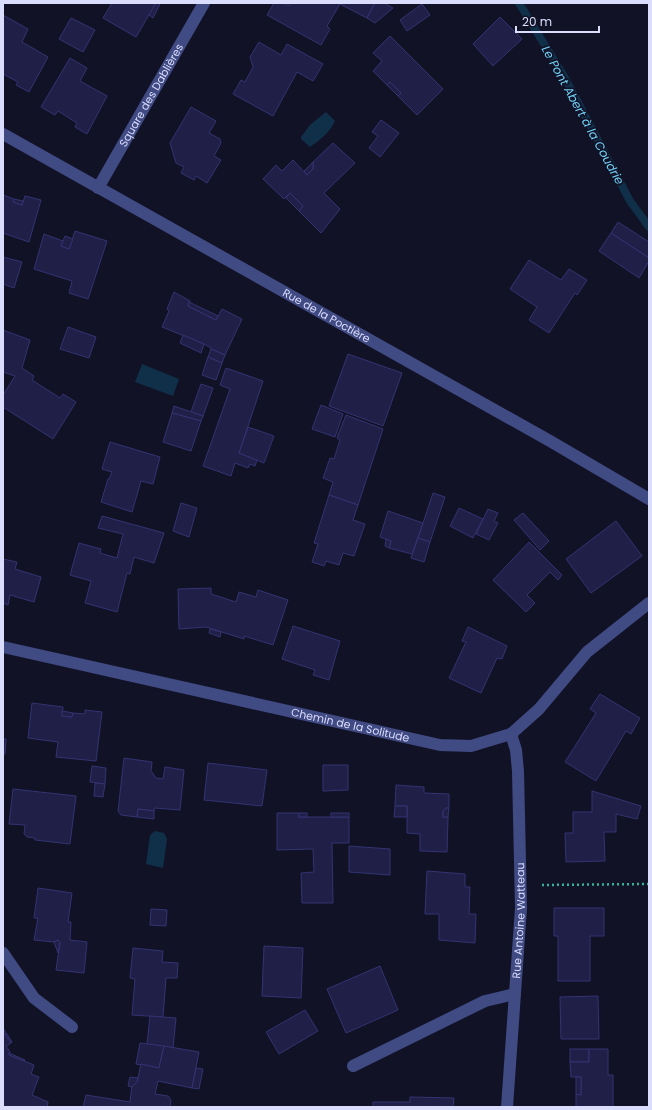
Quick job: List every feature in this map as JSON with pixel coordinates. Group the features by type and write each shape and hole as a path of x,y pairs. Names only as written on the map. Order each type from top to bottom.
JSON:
{"street":[{"name":"Square des Dablières","path":"98,188 204,3"},
{"name":"Rue de la Poctière","path":"3,134 544,438 649,499"},
{"name":"Chemin de la Solitude","path":"3,647 440,746 471,746 511,734 539,709 587,652 649,603"},
{"name":"Rue Antoine Watteau","path":"507,1107 521,908 518,771 516,750 511,734"},
{"path":"3,953 34,998 72,1027"},
{"path":"353,1066 485,1001 515,994"}],"path":[{"path":"520,886 649,884"}],"water":[{"path":"326,112 335,121 324,136 310,147 301,139 301,137 310,125"},
{"path":"142,364 179,379 173,396 135,382"},
{"path":"155,831 164,833 167,839 163,868 146,864 150,835"}],"building":[{"path":"112,3 156,3 136,37 103,18"},
{"path":"156,3 160,4 153,18 149,15"},
{"path":"274,3 283,3 289,6 290,3 375,3 367,18 340,4 327,26 330,29 321,45 267,15"},
{"path":"375,3 384,3 393,8 375,23 367,18"},
{"path":"422,4 430,15 407,31 400,20"},
{"path":"3,15 28,29 22,42 48,57 29,92 16,85 18,82 3,74"},
{"path":"500,17 522,39 493,66 473,44"},
{"path":"71,18 95,30 83,52 59,39"},
{"path":"390,36 443,89 417,115 398,96 401,93 390,82 387,85 373,71 382,61 373,53"},
{"path":"259,42 281,55 287,44 323,64 313,81 297,72 273,116 233,94 241,80 245,82 253,67 250,57"},
{"path":"70,58 87,68 80,81 107,96 87,134 75,127 77,123 58,111 55,115 41,107"},
{"path":"390,82 401,93 398,96 387,85"},
{"path":"191,107 216,121 209,133 220,139 221,143 214,156 221,160 207,183 196,176 194,180 181,173 184,167 176,163 170,143"},
{"path":"381,120 399,133 380,157 369,148 378,136 372,132"},
{"path":"333,143 355,163 324,193 340,209 321,233 299,211 303,206 290,193 284,199 263,179 276,165 282,171 293,160 307,175 313,169 313,162"},
{"path":"313,162 313,169 307,175 304,171"},
{"path":"290,193 303,206 299,211 286,198"},
{"path":"3,195 14,199 13,202 22,205 25,196 41,200 29,242 3,233"},
{"path":"14,199 23,201 22,205 13,202"},
{"path":"618,222 649,242 649,258 611,233"},
{"path":"75,231 107,241 88,299 69,293 72,281 34,269 44,234 63,241 61,246 69,249"},
{"path":"611,233 649,258 649,261 639,278 599,251"},
{"path":"65,236 73,239 69,249 61,246"},
{"path":"3,257 22,262 14,288 3,284"},
{"path":"529,260 561,280 569,269 587,280 577,295 575,293 549,333 529,320 537,307 510,289"},
{"path":"174,292 190,301 188,306 216,320 222,309 242,319 225,355 204,344 162,327 169,311 167,309"},
{"path":"189,302 218,316 216,320 188,306"},
{"path":"68,327 96,337 89,358 60,349"},
{"path":"3,330 30,340 22,368 34,376 32,380 60,398 63,394 76,402 53,439 3,407 3,395 15,376 3,372"},
{"path":"183,335 204,344 201,353 180,343"},
{"path":"211,349 225,355 222,363 208,357"},
{"path":"348,354 402,373 383,426 329,406"},
{"path":"208,357 222,363 216,380 202,375"},
{"path":"226,368 263,381 239,453 257,460 255,466 250,464 248,468 235,463 231,476 203,466 230,389 220,385"},
{"path":"201,384 213,388 203,416 191,412"},
{"path":"321,405 343,414 335,437 312,429"},
{"path":"174,406 203,416 201,421 172,413"},
{"path":"172,413 201,421 191,451 163,442"},
{"path":"346,415 383,429 358,505 329,495 333,482 323,478 330,458 334,459 340,440 337,438"},
{"path":"248,427 274,436 264,463 239,453"},
{"path":"110,442 160,457 153,484 141,481 132,512 101,502 108,479 112,472 102,469"},
{"path":"433,493 445,497 430,542 418,538"},
{"path":"329,495 358,505 353,520 365,524 354,556 343,553 339,565 326,561 324,566 312,562 318,544 314,543"},
{"path":"181,503 197,508 189,537 173,531"},
{"path":"459,508 483,519 473,538 450,526"},
{"path":"488,509 498,513 494,521 498,523 489,540 476,534"},
{"path":"388,511 423,523 412,554 389,548 391,541 380,537"},
{"path":"523,513 549,541 540,550 514,520"},
{"path":"102,516 164,533 154,563 134,557 130,574 127,573 117,612 85,603 91,581 70,575 79,543 101,549 100,553 117,558 123,534 98,528"},
{"path":"616,521 642,556 591,593 566,559"},
{"path":"418,538 430,542 424,562 411,558"},
{"path":"386,539 391,541 389,548 385,546"},
{"path":"529,542 562,575 558,580 550,572 527,595 535,603 526,612 493,580"},
{"path":"3,559 17,562 15,569 41,577 34,602 10,595 8,605 3,603"},
{"path":"211,588 211,594 236,602 239,592 256,597 258,590 288,600 273,645 244,636 244,639 206,627 179,629 178,589"},
{"path":"293,626 340,641 329,680 313,675 315,670 282,659"},
{"path":"468,627 507,646 502,659 497,658 481,693 449,678 466,642 462,641"},
{"path":"210,629 221,632 220,637 209,633"},
{"path":"600,694 640,718 631,734 626,731 596,781 565,762 596,713 590,709"},
{"path":"32,703 63,707 62,716 72,717 73,713 85,714 85,710 102,712 96,761 56,757 58,742 28,738"},
{"path":"62,711 73,713 72,717 62,716"},
{"path":"3,739 6,739 5,754 3,754"},
{"path":"124,758 152,762 151,771 156,778 163,779 165,767 184,770 180,810 155,808 154,811 138,809 137,817 121,815 118,811"},
{"path":"208,763 267,770 262,806 204,800"},
{"path":"323,765 348,765 348,790 323,791"},
{"path":"92,766 106,768 105,784 90,782"},
{"path":"95,783 105,784 103,797 94,796"},
{"path":"396,785 424,787 424,793 449,794 449,808 446,808 443,811 443,817 448,817 447,852 420,851 420,834 407,833 407,806 395,806"},
{"path":"13,789 76,796 70,844 35,840 35,838 27,837 24,834 25,825 9,824"},
{"path":"592,791 641,806 637,819 616,814 616,832 604,832 605,861 566,862 565,833 573,833 573,812 592,812"},
{"path":"395,806 407,806 407,817 394,817"},
{"path":"446,808 449,808 448,817 443,817 443,811"},
{"path":"138,809 154,811 154,819 137,817"},
{"path":"277,813 299,813 299,817 349,817 349,843 332,843 333,903 302,903 301,873 314,872 313,849 277,850"},
{"path":"299,813 307,813 307,817 299,817"},
{"path":"331,813 349,813 349,817 331,817"},
{"path":"349,846 390,849 390,875 349,872"},
{"path":"427,871 465,874 465,887 470,887 469,914 476,914 475,943 439,940 439,914 425,914"},
{"path":"38,888 72,893 68,922 71,922 70,940 87,942 84,973 56,970 60,943 58,940 54,942 34,940 38,918 34,918"},
{"path":"554,908 604,908 604,936 590,936 590,981 558,981 558,936 554,936"},
{"path":"151,909 167,910 166,926 150,925"},
{"path":"58,940 60,943 58,953 54,942"},
{"path":"264,946 303,948 301,998 262,996"},
{"path":"133,948 163,951 162,962 178,963 177,978 166,978 163,1017 132,1015 135,979 130,978"},
{"path":"380,966 398,1010 346,1033 327,989"},
{"path":"598,996 599,1039 561,1039 560,997"},
{"path":"305,1010 318,1031 279,1054 266,1032"},
{"path":"150,1016 176,1018 173,1048 147,1044"},
{"path":"3,1028 12,1042 11,1043 3,1032"},
{"path":"3,1032 11,1043 6,1046 10,1052 9,1055 34,1065 31,1074 39,1077 32,1095 48,1102 47,1107 3,1107"},
{"path":"140,1043 164,1046 159,1068 136,1064"},
{"path":"164,1046 199,1052 192,1088 158,1081 155,1094 168,1096 171,1100 170,1107 83,1107 86,1095 130,1102 132,1085 137,1082 141,1064 159,1068"},
{"path":"570,1049 589,1049 589,1062 570,1062"},
{"path":"589,1049 608,1049 608,1075 613,1075 613,1107 576,1107 576,1094 581,1095 581,1077 571,1077 570,1062 589,1062"},
{"path":"9,1053 25,1060 24,1061 9,1055"},
{"path":"196,1068 203,1069 199,1089 192,1088"},
{"path":"130,1077 138,1078 137,1082 132,1087 128,1086"},
{"path":"576,1077 581,1077 581,1095 576,1094"},
{"path":"410,1097 454,1098 453,1107 373,1107 373,1102 410,1102"}],"waterway":[{"name":"Le Pont Abert à la Coudrie","path":"519,3 565,78 630,201 649,227"}]}
